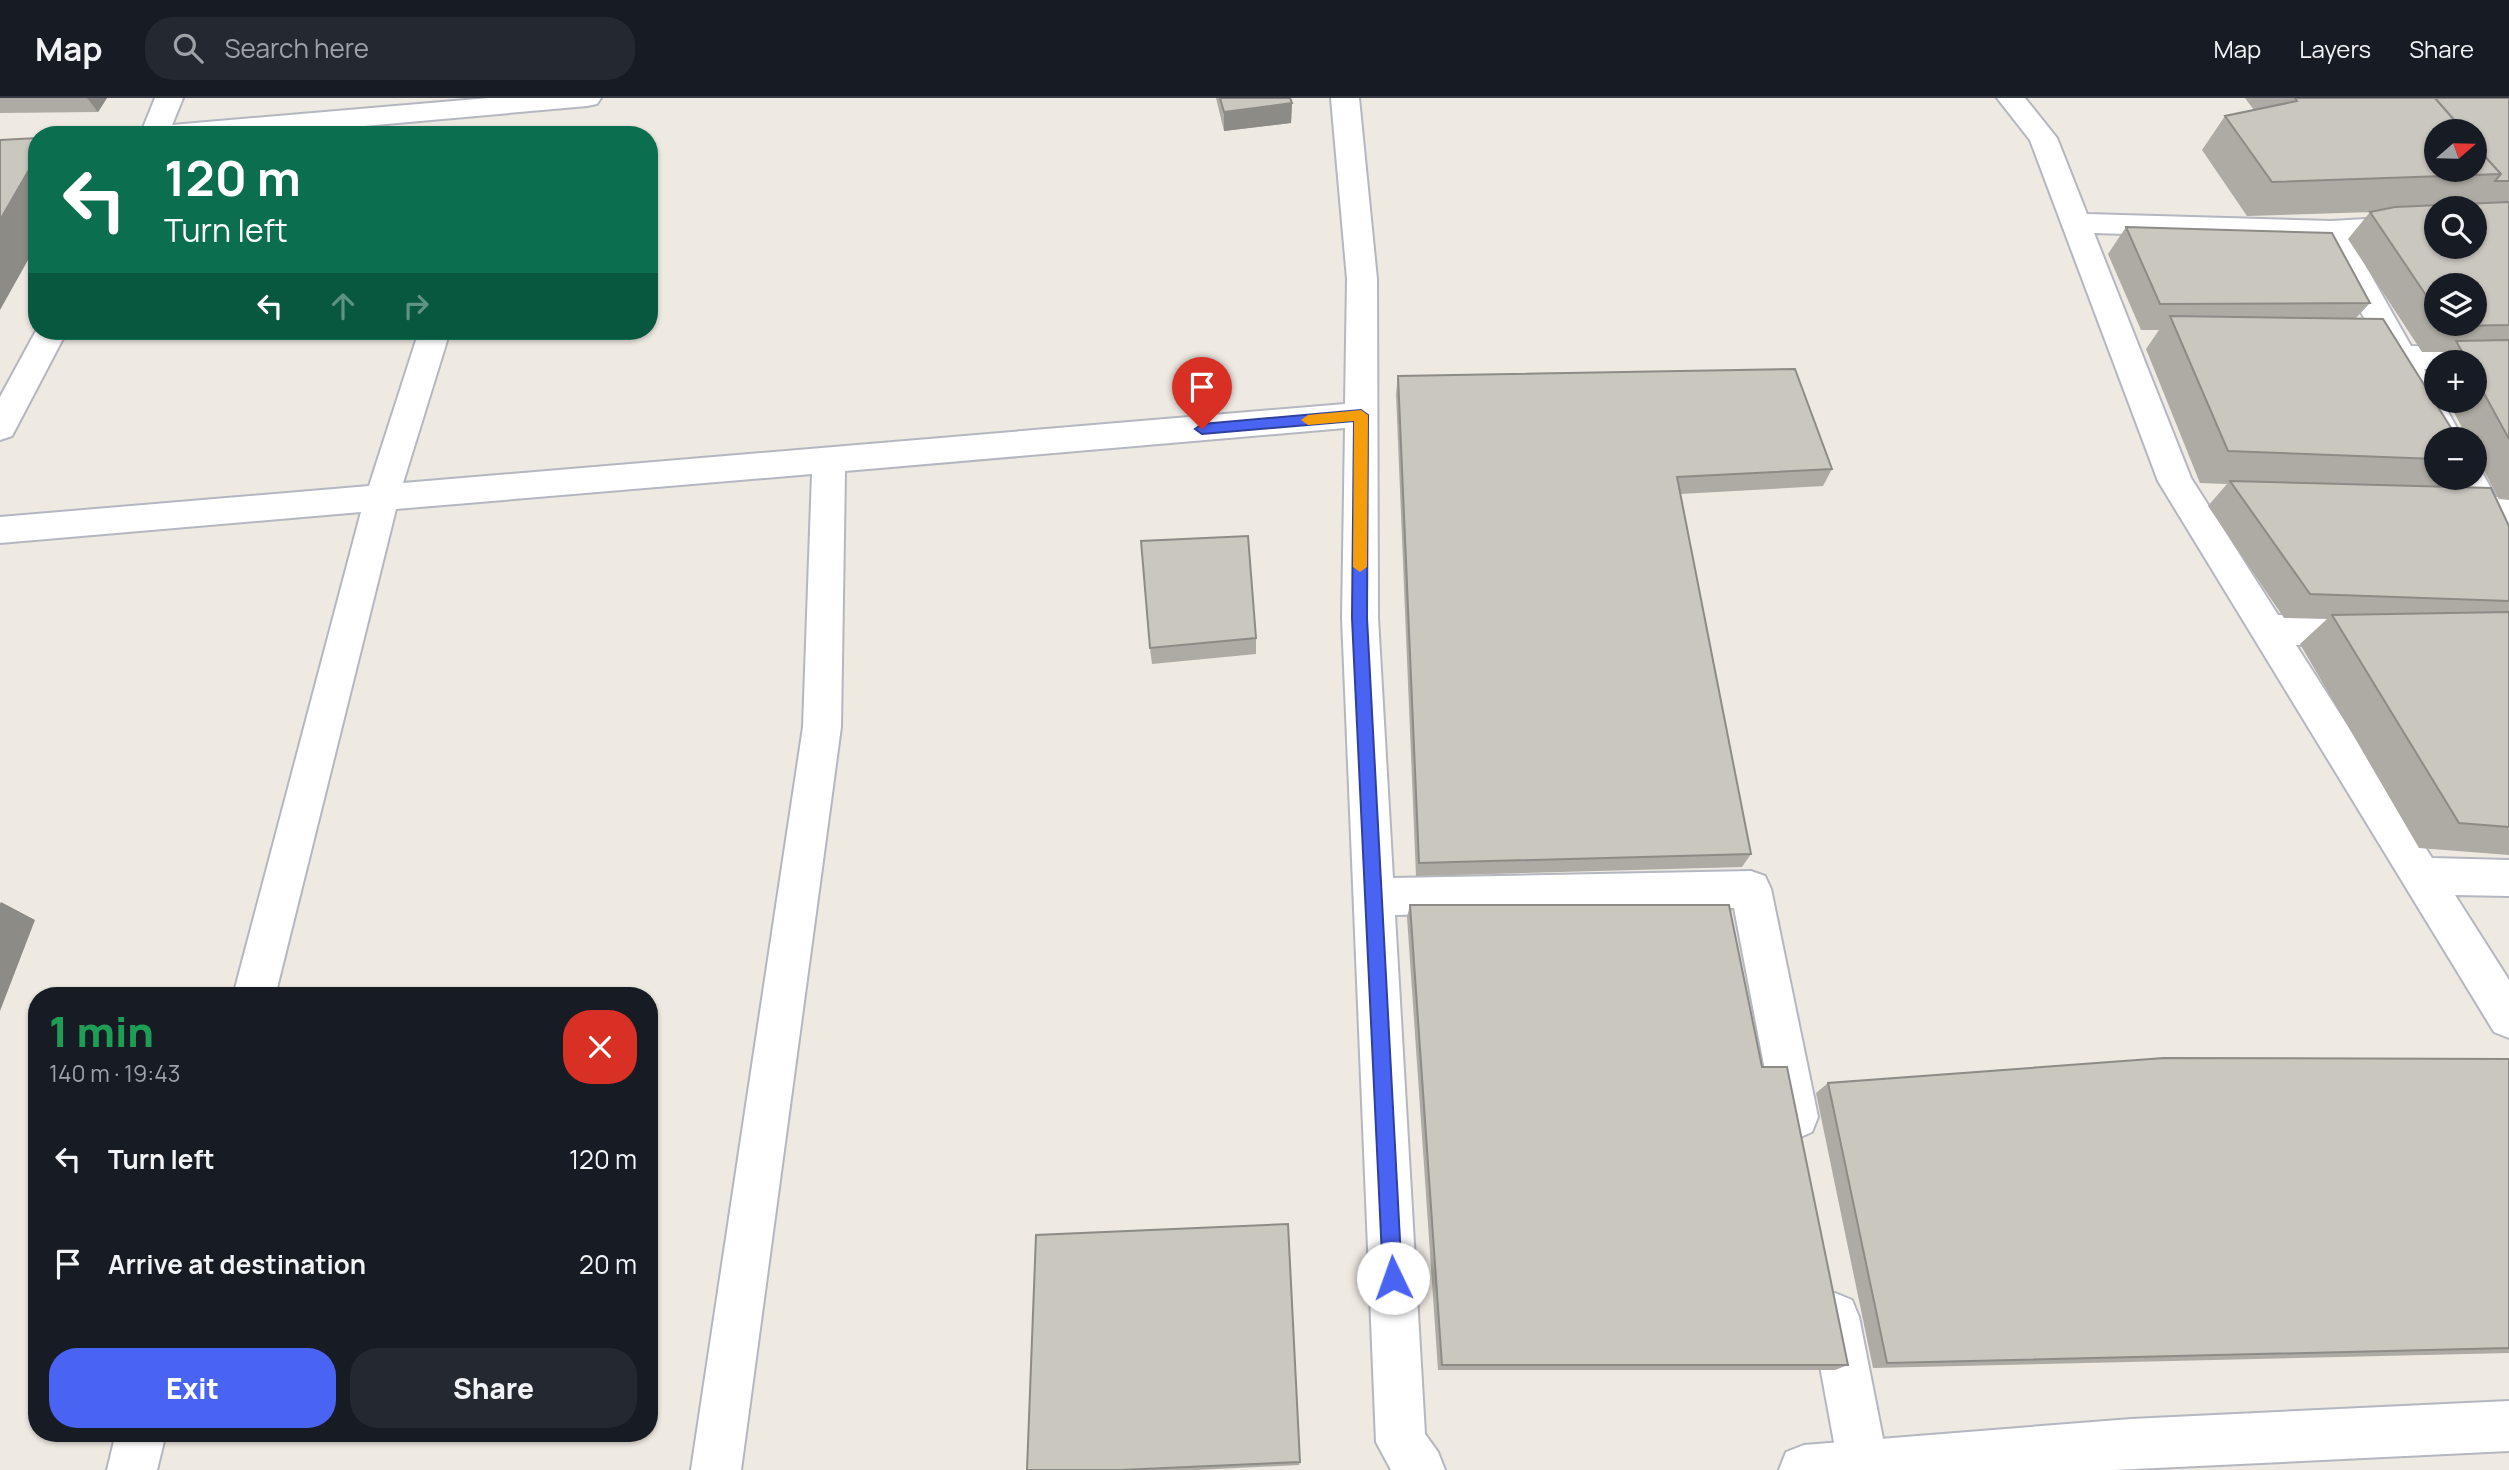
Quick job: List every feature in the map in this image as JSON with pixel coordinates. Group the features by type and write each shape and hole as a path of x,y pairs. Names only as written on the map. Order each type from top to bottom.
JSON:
{"street":[{"path":"158,126 169,98"},
{"path":"264,126 587,98"},
{"path":"1345,98 1362,279 1360,618 1401,1441 1419,1470"},
{"path":"2011,98 2043,138 2076,223 2135,341 2175,481 2509,1018"},
{"path":"498,126 505,105"},
{"path":"2076,223 2331,231 2424,226"},
{"path":"2331,231 2386,345 2439,427"},
{"path":"0,428 46,340"},
{"path":"256,987 381,500 431,340"},
{"path":"2386,345 2509,359"},
{"path":"0,530 381,500 1361,415"},
{"path":"716,1470 822,727 829,462"},
{"path":"2479,490 2497,510 2509,548"},
{"path":"2186,499 2227,500"},
{"path":"2417,507 2497,510"},
{"path":"2268,630 2402,630"},
{"path":"2421,876 2509,878"},
{"path":"1373,897 1751,889 1802,1149"},
{"path":"1826,1273 1863,1464"},
{"path":"1804,1470 2132,1444 2509,1426"},
{"path":"132,1470 139,1442"}],"building":[{"path":"1220,98 1290,98 1292,103 1224,112"},
{"path":"2295,98 2435,98 2453,119 2424,119 2424,177 2272,182 2225,116 2297,101"},
{"path":"2435,98 2509,98 2509,181 2495,181 2501,174 2487,158 2487,119 2453,119"},
{"path":"28,138 28,172 0,220 0,140"},
{"path":"2487,158 2501,174 2487,174"},
{"path":"2509,202 2509,325 2487,325 2487,273 2424,273 2424,292 2370,212 2424,206 2424,259 2487,259 2487,203"},
{"path":"2126,227 2332,233 2370,303 2160,304"},
{"path":"2170,316 2383,319 2424,385 2424,413 2442,413 2450,427 2424,427 2424,459 2228,451"},
{"path":"2509,340 2509,439 2487,399 2487,350 2461,350 2456,341"},
{"path":"1795,369 1832,469 1677,477 1751,854 1419,863 1398,376"},
{"path":"2230,481 2424,486 2424,490 2491,488 2509,526 2509,601 2310,594"},
{"path":"1248,536 1256,638 1150,648 1141,541"},
{"path":"2509,612 2509,827 2459,823 2332,615"},
{"path":"1410,905 1729,905 1762,1067 1787,1067 1848,1365 1442,1365"},
{"path":"2164,1058 2509,1059 2509,1348 1887,1363 1828,1083"},
{"path":"1288,1224 1300,1462 1120,1470 1027,1470 1036,1235"}],"slow traffic":[{"path":"1308,420 1361,415 1360,567"}],"route":[{"path":"1202,429 1361,415 1360,618 1393,1278"}]}
